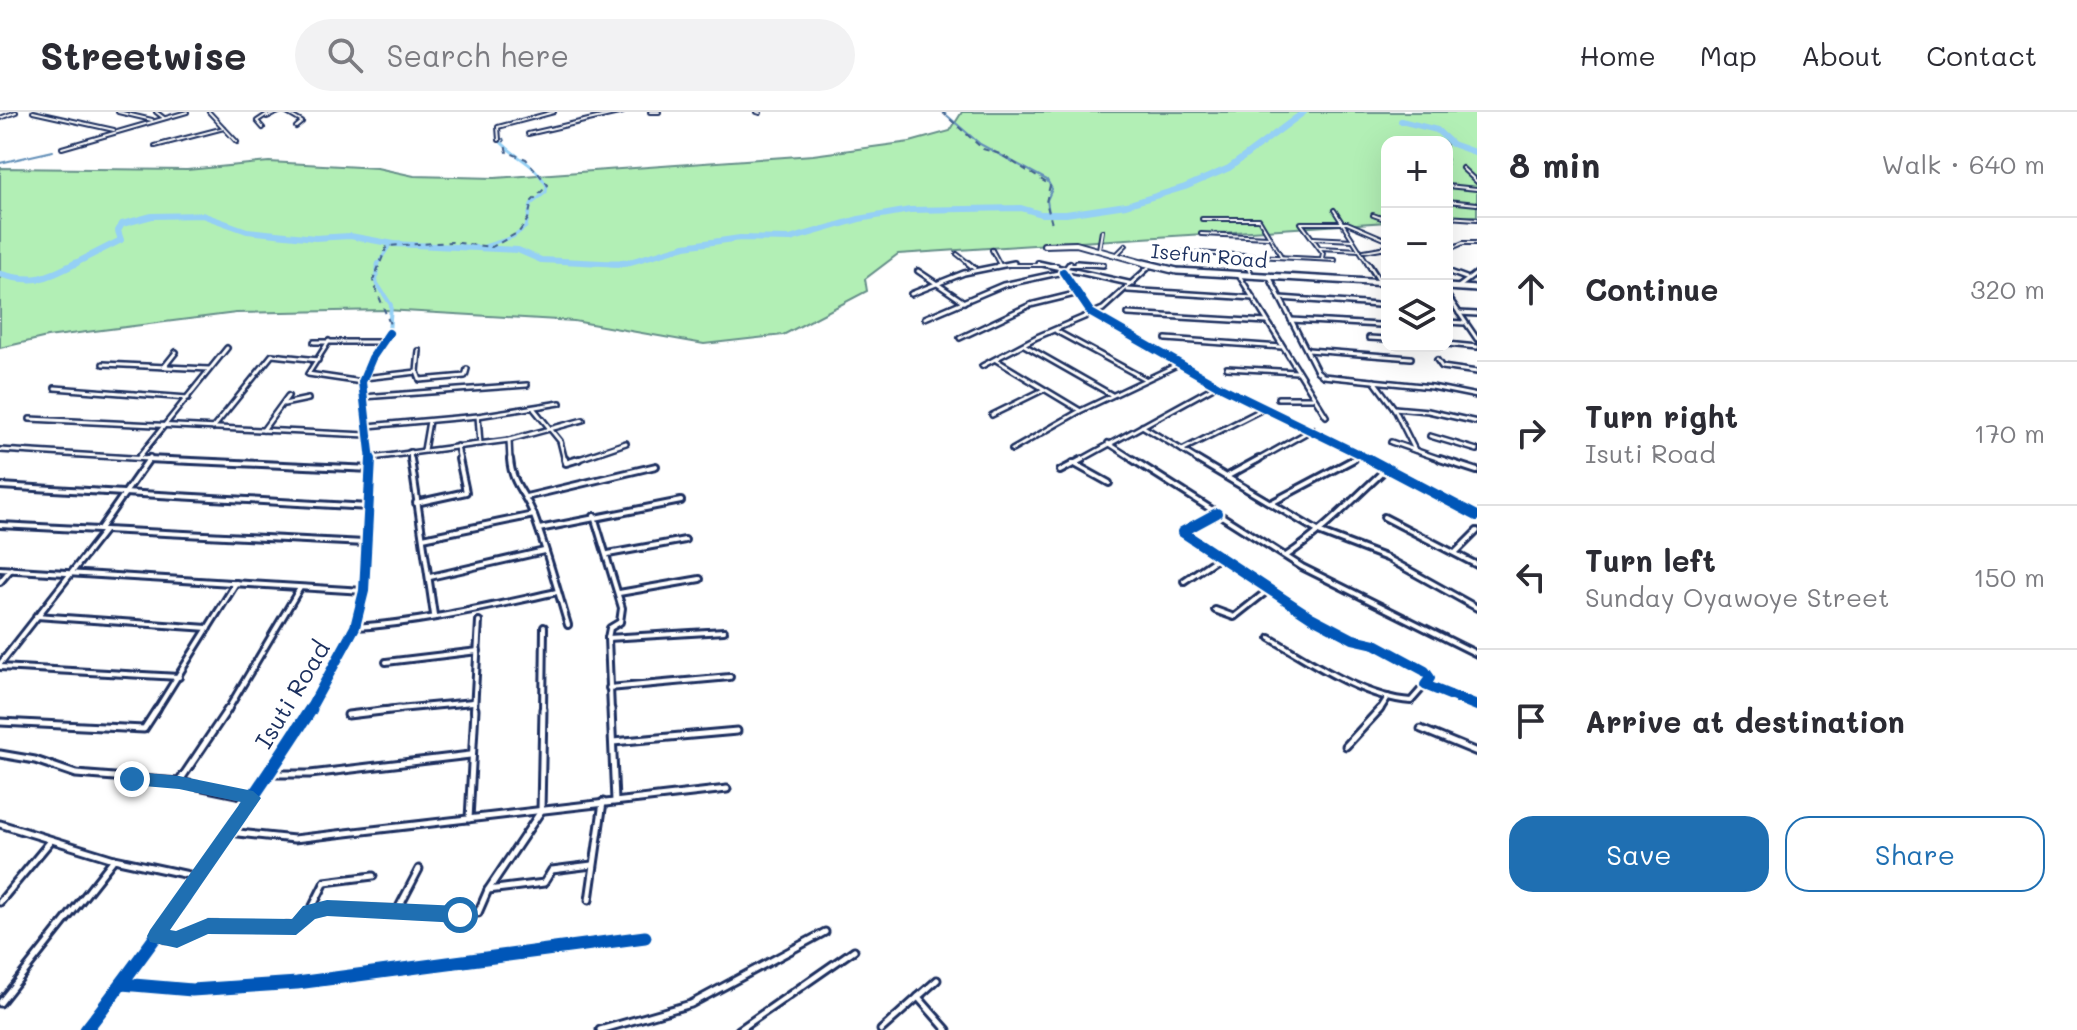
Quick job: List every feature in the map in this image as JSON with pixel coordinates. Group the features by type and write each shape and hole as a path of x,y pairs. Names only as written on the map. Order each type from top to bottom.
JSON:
{"street":[{"path":"0,118 16,112"},
{"path":"33,112 106,126 116,132"},
{"path":"118,112 154,120"},
{"path":"156,112 164,118"},
{"path":"62,148 187,112"},
{"path":"209,112 237,142"},
{"path":"263,128 257,121 279,112"},
{"path":"499,140 498,127 554,112"},
{"path":"528,134 623,112"},
{"path":"650,112 659,112"},
{"path":"287,113 293,114"},
{"path":"287,113 302,122 296,127"},
{"path":"155,146 224,128"},
{"path":"1462,168 1477,182"},
{"path":"1453,187 1477,189"},
{"path":"1453,202 1477,204"},
{"path":"1334,210 1382,280"},
{"path":"1373,215 1381,218"},
{"path":"1453,217 1477,219"},
{"path":"1202,219 1259,219 1281,256"},
{"path":"1322,258 1324,255 1320,248 1301,223 1343,222 1381,238"},
{"path":"1099,249 1102,231"},
{"path":"1201,234 1269,237"},
{"path":"1313,238 1353,240"},
{"path":"1453,247 1462,243 1477,243"},
{"name":"Isefun Road","path":"1381,284 1240,277 1204,273 1148,268 1092,250 1044,245 1099,249 1116,255 1167,270 1204,273 1251,274 1381,284"},
{"path":"1116,255 1126,245"},
{"path":"1320,248 1381,248"},
{"path":"992,250 1000,265"},
{"path":"1173,252 1335,260"},
{"path":"957,254 974,268"},
{"path":"1242,255 1251,274"},
{"path":"925,318 1003,285 1063,270 1075,262 1103,265"},
{"path":"911,294 974,268 1000,265 1063,270 1133,284"},
{"path":"982,366 1103,309 1148,268"},
{"path":"1063,270 1091,313 1217,385 1263,409 1313,429 1477,516"},
{"path":"918,271 964,302"},
{"path":"1453,273 1466,278"},
{"path":"1457,288 1466,278 1477,273"},
{"path":"1240,277 1312,398 1326,416"},
{"path":"1270,278 1317,371 1323,376 1477,396"},
{"path":"1127,289 1253,298"},
{"path":"1453,289 1477,290"},
{"path":"1453,291 1477,290"},
{"path":"960,338 1030,305 1079,293"},
{"path":"1280,298 1378,305"},
{"path":"1453,303 1464,323 1477,337"},
{"path":"1458,313 1477,314"},
{"path":"1128,314 1267,322"},
{"path":"1291,320 1380,325"},
{"path":"1453,322 1464,323"},
{"path":"1056,331 1146,380"},
{"path":"363,380 389,333"},
{"path":"1369,338 1381,339"},
{"path":"1166,339 1282,347"},
{"path":"329,341 308,374 363,380 417,372"},
{"path":"314,342 383,342"},
{"path":"1024,345 1113,395"},
{"path":"1453,345 1477,347"},
{"path":"139,457 227,348"},
{"path":"1308,350 1411,358"},
{"path":"419,351 418,379 465,376 467,369"},
{"path":"164,367 176,352"},
{"path":"213,428 272,355 278,353 318,360"},
{"path":"996,360 1080,411"},
{"path":"1437,360 1442,367 1477,372"},
{"path":"103,364 210,369"},
{"path":"1012,450 1080,411 1179,364"},
{"path":"1227,368 1297,372"},
{"name":"Isuti Road","path":"86,1030 253,798 326,685 355,627 364,591 372,469 363,380"},
{"path":"1374,381 1394,408 1416,452"},
{"path":"363,397 527,385"},
{"path":"1060,471 1217,385"},
{"path":"55,388 188,398"},
{"path":"992,415 1043,390"},
{"path":"263,430 288,396"},
{"path":"1278,398 1312,398"},
{"path":"282,405 308,399"},
{"path":"368,426 478,416 560,403"},
{"path":"1394,408 1428,411 1477,422"},
{"path":"534,409 560,441 566,463 626,443"},
{"path":"1182,450 1263,409"},
{"path":"478,416 480,444"},
{"path":"30,419 370,435"},
{"path":"372,458 509,440 583,420"},
{"path":"424,450 429,421"},
{"path":"1141,426 1321,533 1387,558 1477,608"},
{"path":"1227,476 1313,429"},
{"path":"1430,436 1477,450"},
{"path":"509,440 510,464 517,489 526,497 534,515 568,625"},
{"path":"1391,442 1477,471"},
{"path":"1108,443 1286,556 1477,654"},
{"path":"416,503 466,492 457,446"},
{"path":"0,450 324,469 372,469"},
{"path":"410,452 434,615"},
{"path":"1271,503 1359,456"},
{"path":"99,530 150,457"},
{"path":"1073,463 1109,483"},
{"path":"526,497 656,466"},
{"path":"1286,556 1321,533 1342,508 1386,469"},
{"path":"0,486 369,507"},
{"path":"539,529 681,501"},
{"path":"1217,513 1182,532 1267,591 1353,639 1375,644 1425,671 1430,678 1411,701 1388,697 1321,668 1270,638"},
{"path":"423,539 534,515"},
{"path":"594,516 619,593 620,622 610,628 608,638 615,801"},
{"path":"1384,517 1477,565"},
{"path":"0,525 365,543"},
{"path":"0,666 70,571 105,530"},
{"path":"1455,553 1477,531"},
{"path":"608,554 685,540"},
{"path":"430,577 544,551"},
{"path":"1184,581 1218,558"},
{"path":"0,569 364,591"},
{"path":"0,582 11,569"},
{"path":"619,593 700,579"},
{"path":"0,722 144,729 236,583"},
{"path":"179,782 233,702 300,588"},
{"path":"1215,610 1234,617 1267,591"},
{"path":"355,627 404,624 434,615 557,592"},
{"path":"36,616 208,628"},
{"path":"469,819 479,621"},
{"path":"310,912 327,908 475,915 488,890 541,811 544,627"},
{"path":"608,638 724,631"},
{"path":"386,662 478,651"},
{"path":"0,666 179,677"},
{"path":"609,688 730,677"},
{"path":"1425,685 1477,706"},
{"path":"1346,746 1370,723 1388,697"},
{"path":"348,715 473,702"},
{"path":"1421,729 1477,752"},
{"path":"613,742 737,731"},
{"path":"0,754 35,760 76,774 179,782 253,798"},
{"path":"269,774 310,774 470,755"},
{"path":"229,832 294,839 727,789"},
{"path":"589,900 603,802"},
{"path":"1,826 114,859 198,877"},
{"path":"0,902 49,843"},
{"path":"0,1003 114,859"},
{"path":"488,890 544,883 552,870 592,865"},
{"path":"397,911 419,869"},
{"path":"156,936 177,940 208,926 296,927 310,912 325,882 373,876"},
{"path":"600,1030 691,1004 825,932"},
{"path":"122,984 192,990 297,983 645,937"},
{"path":"739,1030 854,950"},
{"path":"881,1030 937,980"},
{"path":"918,997 947,1030"}],"green space":[{"path":"962,112 1477,112 1477,216 1453,218 1453,136 1381,136 1381,222 898,254 865,279 867,291 783,335 704,344 574,321 386,310 236,313 47,337 0,348 0,168 187,170 269,162 377,168 414,176 495,178 813,155 910,142 950,131"}],"waterway":[{"path":"943,112 980,144 1047,180 1052,189 1047,200 1049,213"},
{"path":"72,265 121,240 118,231 122,224 152,216 202,215 247,231 315,238 350,236 394,244 518,250 541,260 623,264 685,246 740,238 790,239 859,219 910,210 1021,208 1041,214 1066,214 1126,205 1185,187 1229,168 1304,112"},
{"path":"1401,121 1437,130 1452,144 1477,153"},
{"path":"481,247 513,237 526,227 531,204 546,192 547,186 535,170 499,140"},
{"path":"0,163 53,151"},
{"path":"378,264 391,244"},
{"path":"72,265 76,263"},
{"path":"611,263 625,263"},
{"path":"378,264 376,282 391,305 389,333"},
{"path":"0,274 31,279 56,273 72,265"}],"ferry route":[{"path":"942,112 983,149 1000,154 1050,185 1046,202 1052,224"},
{"path":"387,333 391,327 373,281 387,246 452,242 492,247 519,232 528,219 532,201 548,185 526,159 507,152 503,138"}],"cycle path":[{"path":"1063,272 1091,313 1217,385 1313,429 1477,516"},
{"path":"86,1030 122,984 263,783 326,685 355,627 364,591 372,469 362,382 372,358 389,333"},
{"path":"1217,513 1182,532 1311,617 1353,639 1375,644 1425,671 1430,678 1425,685 1477,706"},
{"path":"122,984 192,990 297,983 645,937"}],"route":[{"path":"132,779 179,782 253,798 156,936 177,940 185,938 195,929 208,926 296,927 310,912 327,908 460,915"}]}
